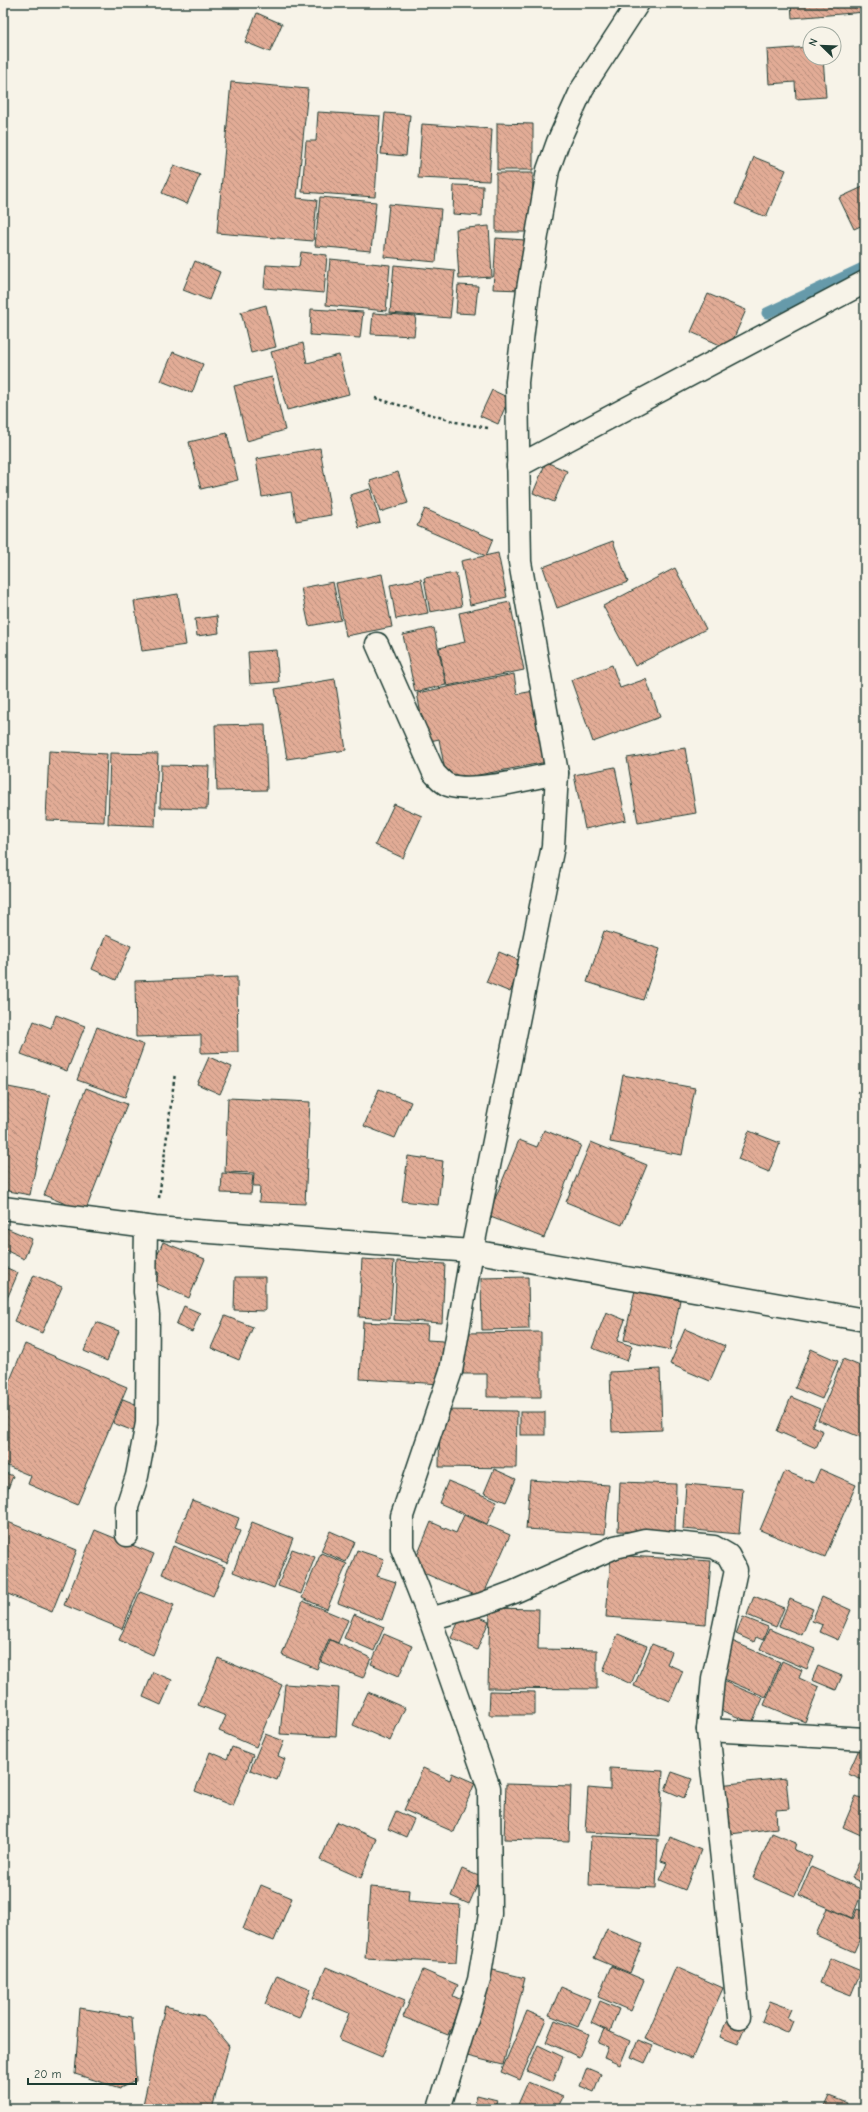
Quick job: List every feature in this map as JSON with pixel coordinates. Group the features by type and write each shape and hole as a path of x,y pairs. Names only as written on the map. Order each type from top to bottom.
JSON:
{"street":[{"path":"439,2109 480,1980 490,1914 489,1788 430,1619 402,1548 402,1516 451,1371 472,1251 553,846 557,773 520,562 517,382 528,289 548,170 558,142 582,89 638,3"},
{"path":"518,466 865,282"},
{"path":"377,644 434,773 448,785 480,788 557,773"},
{"path":"3,1208 150,1228 472,1251 865,1320"},
{"path":"127,1534 128,1507 137,1476 147,1423 148,1315 145,1292 150,1228"},
{"path":"430,1619 482,1604 514,1592 615,1548 645,1540 714,1547 728,1555 736,1570 713,1679 708,1730 739,2017"},
{"path":"708,1730 865,1739"}],"path":[{"path":"375,398 456,422 518,434"},
{"path":"150,1228 175,1073"}],"building":[{"path":"791,3 865,3 865,12 792,18"},
{"path":"257,13 282,24 270,52 245,42"},
{"path":"802,48 802,66 824,66 826,97 796,99 795,82 769,84 767,50"},
{"path":"231,82 308,89 297,198 317,200 313,241 217,233"},
{"path":"318,112 380,116 375,197 302,192 306,141 316,141"},
{"path":"385,113 410,115 406,156 381,154"},
{"path":"497,123 533,124 533,170 497,170"},
{"path":"422,124 492,129 489,181 418,178"},
{"path":"754,157 786,170 766,217 735,204"},
{"path":"174,165 200,175 187,204 162,193"},
{"path":"496,173 533,173 532,232 496,232"},
{"path":"454,185 483,186 482,216 453,214"},
{"path":"865,186 865,224 854,229 839,198"},
{"path":"320,197 376,202 371,251 315,246"},
{"path":"389,204 441,209 436,262 384,257"},
{"path":"489,226 492,277 459,279 456,229"},
{"path":"496,238 525,240 522,290 493,289"},
{"path":"301,252 327,255 324,293 264,288 266,265 299,267"},
{"path":"330,259 390,265 386,311 326,305"},
{"path":"195,261 220,272 209,300 183,290"},
{"path":"394,265 455,271 450,318 390,313"},
{"path":"458,285 478,286 475,314 456,313"},
{"path":"708,294 746,310 729,349 691,332"},
{"path":"266,305 276,347 251,353 241,312"},
{"path":"311,309 363,312 360,338 310,335"},
{"path":"373,313 416,316 414,336 371,334"},
{"path":"303,343 307,363 339,355 349,394 287,410 271,352"},
{"path":"173,352 203,364 192,393 161,381"},
{"path":"272,377 285,430 247,441 234,386"},
{"path":"492,390 509,398 498,424 480,416"},
{"path":"227,433 238,480 201,489 189,442"},
{"path":"320,448 331,515 296,521 291,492 262,497 256,459"},
{"path":"546,462 567,471 554,502 533,493"},
{"path":"398,472 408,503 380,512 370,481"},
{"path":"370,489 380,522 359,528 350,495"},
{"path":"425,509 493,539 486,556 417,526"},
{"path":"613,541 628,582 557,608 543,567"},
{"path":"498,553 507,597 470,605 461,561"},
{"path":"675,568 706,629 635,666 603,606"},
{"path":"456,573 462,606 430,612 424,578"},
{"path":"382,574 392,627 346,636 336,583"},
{"path":"421,579 428,613 396,619 390,585"},
{"path":"333,582 341,620 309,626 301,588"},
{"path":"178,594 186,645 142,651 134,601"},
{"path":"510,602 524,670 447,686 439,648 465,642 459,613"},
{"path":"217,616 219,633 197,636 195,619"},
{"path":"434,628 446,685 415,692 403,635"},
{"path":"276,650 279,682 250,684 248,652"},
{"path":"612,665 620,688 646,679 660,717 593,742 571,680"},
{"path":"514,674 517,694 534,691 547,762 447,781 439,739 426,742 417,693"},
{"path":"335,679 346,750 287,759 275,689"},
{"path":"265,724 267,790 217,791 215,725"},
{"path":"685,748 696,813 638,823 627,758"},
{"path":"49,751 107,754 104,822 46,820"},
{"path":"110,753 158,754 155,826 108,824"},
{"path":"161,765 209,766 207,809 160,808"},
{"path":"615,767 626,820 585,829 574,775"},
{"path":"394,804 422,816 403,858 375,845"},
{"path":"604,931 660,949 643,1000 587,982"},
{"path":"106,935 131,946 116,980 92,969"},
{"path":"499,952 523,962 510,992 486,982"},
{"path":"237,977 238,1052 201,1053 201,1035 136,1037 135,981"},
{"path":"56,1015 85,1026 67,1071 21,1054 34,1021 51,1028"},
{"path":"97,1027 144,1045 125,1097 77,1080"},
{"path":"209,1057 232,1067 220,1094 197,1084"},
{"path":"623,1075 695,1088 682,1155 610,1142"},
{"path":"865,1076 865,1096 858,1093"},
{"path":"3,1086 50,1095 30,1195 3,1190"},
{"path":"86,1088 127,1104 85,1212 44,1195"},
{"path":"379,1089 411,1102 395,1138 364,1126"},
{"path":"228,1098 310,1102 305,1204 259,1202 260,1186 253,1186 254,1173 225,1172"},
{"path":"544,1130 581,1145 544,1238 488,1216 519,1140 537,1147"},
{"path":"749,1131 780,1143 769,1172 738,1159"},
{"path":"591,1142 647,1165 622,1225 566,1202"},
{"path":"408,1156 443,1161 438,1205 402,1201"},
{"path":"222,1173 253,1175 251,1194 221,1193"},
{"path":"4,1227 32,1239 24,1259 3,1249"},
{"path":"163,1242 205,1259 189,1298 155,1283 159,1273 151,1270"},
{"path":"362,1259 394,1261 390,1319 359,1317"},
{"path":"397,1261 445,1264 442,1323 394,1320"},
{"path":"3,1266 18,1273 3,1308"},
{"path":"34,1275 62,1287 42,1333 14,1321"},
{"path":"235,1277 265,1277 265,1311 234,1310"},
{"path":"528,1277 529,1329 482,1330 481,1278"},
{"path":"635,1290 680,1300 670,1350 624,1340"},
{"path":"184,1306 200,1313 192,1332 176,1325"},
{"path":"606,1312 625,1320 617,1341 632,1346 627,1361 592,1348"},
{"path":"225,1316 253,1327 239,1360 211,1348"},
{"path":"96,1322 119,1331 107,1361 84,1351"},
{"path":"363,1322 428,1325 427,1340 443,1341 441,1384 360,1379"},
{"path":"685,1329 725,1346 710,1381 670,1364"},
{"path":"541,1332 541,1397 487,1397 487,1374 463,1374 463,1333"},
{"path":"25,1344 127,1387 77,1505 28,1484 31,1476 3,1464 3,1397"},
{"path":"811,1349 838,1361 822,1399 795,1388"},
{"path":"843,1359 865,1368 865,1439 818,1420"},
{"path":"660,1369 662,1430 612,1432 610,1372"},
{"path":"791,1397 820,1409 812,1426 823,1431 816,1448 777,1431"},
{"path":"123,1399 145,1408 136,1432 113,1423"},
{"path":"440,1410 517,1411 516,1468 439,1467"},
{"path":"520,1412 545,1412 545,1435 520,1435"},
{"path":"494,1469 516,1479 506,1502 484,1493"},
{"path":"820,1469 856,1485 825,1557 760,1530 785,1471 814,1483"},
{"path":"3,1472 13,1476 3,1501"},
{"path":"530,1480 609,1485 605,1534 526,1529"},
{"path":"448,1481 497,1501 487,1524 439,1503"},
{"path":"620,1482 676,1484 675,1533 618,1531"},
{"path":"686,1484 743,1489 739,1534 683,1529"},
{"path":"192,1500 239,1518 235,1529 240,1531 227,1563 175,1542"},
{"path":"464,1515 510,1535 482,1598 412,1568 431,1522 456,1533"},
{"path":"3,1520 77,1550 52,1612 3,1592"},
{"path":"252,1522 293,1538 274,1588 233,1572"},
{"path":"95,1530 154,1554 122,1629 64,1605"},
{"path":"330,1531 355,1542 346,1562 321,1551"},
{"path":"173,1546 225,1567 213,1596 162,1574"},
{"path":"292,1549 315,1557 301,1594 278,1586"},
{"path":"357,1550 384,1559 377,1576 396,1582 382,1620 338,1603"},
{"path":"321,1553 347,1564 327,1609 302,1598"},
{"path":"611,1555 711,1561 706,1624 606,1617"},
{"path":"140,1592 174,1605 153,1655 119,1640"},
{"path":"754,1596 784,1608 776,1627 747,1615"},
{"path":"822,1597 851,1610 838,1640 820,1632 823,1625 812,1621"},
{"path":"790,1599 813,1609 802,1635 779,1626"},
{"path":"303,1601 348,1620 338,1643 329,1639 317,1669 282,1655"},
{"path":"490,1608 539,1609 538,1649 597,1650 597,1689 488,1688"},
{"path":"464,1610 489,1621 477,1650 451,1638"},
{"path":"354,1614 384,1627 374,1651 344,1638"},
{"path":"743,1617 768,1627 763,1640 756,1637 754,1642 736,1634"},
{"path":"769,1629 815,1649 807,1669 760,1649"},
{"path":"384,1634 412,1646 399,1676 371,1664"},
{"path":"618,1634 647,1646 631,1684 603,1671"},
{"path":"330,1640 371,1658 363,1678 321,1662"},
{"path":"732,1641 780,1662 766,1697 717,1676"},
{"path":"652,1644 672,1652 667,1664 683,1671 670,1701 634,1686"},
{"path":"218,1658 282,1685 256,1747 219,1731 226,1716 198,1705"},
{"path":"782,1661 802,1670 799,1678 819,1687 805,1722 764,1705"},
{"path":"818,1666 842,1676 836,1690 812,1680"},
{"path":"153,1672 172,1680 161,1705 143,1697"},
{"path":"723,1681 763,1698 752,1723 713,1707"},
{"path":"285,1684 339,1688 336,1737 280,1734"},
{"path":"490,1691 535,1692 535,1715 489,1715"},
{"path":"368,1692 405,1708 390,1741 353,1725"},
{"path":"265,1734 284,1741 278,1756 285,1759 277,1780 250,1770"},
{"path":"863,1740 865,1741 865,1781 848,1774"},
{"path":"232,1747 253,1755 233,1806 195,1791 210,1752 227,1759"},
{"path":"423,1768 450,1780 452,1773 475,1783 454,1832 404,1810"},
{"path":"610,1768 663,1771 659,1836 585,1832 588,1788 610,1790"},
{"path":"672,1772 692,1779 684,1798 665,1790"},
{"path":"786,1778 789,1809 776,1810 777,1828 723,1835 718,1785"},
{"path":"506,1784 571,1786 569,1841 504,1839"},
{"path":"856,1796 865,1800 865,1831 863,1836 843,1827"},
{"path":"396,1811 414,1819 406,1837 388,1829"},
{"path":"337,1822 377,1839 361,1878 320,1860"},
{"path":"772,1833 796,1843 794,1850 812,1857 795,1896 753,1878"},
{"path":"591,1836 658,1839 656,1888 589,1885"},
{"path":"670,1837 701,1850 685,1890 660,1880 667,1863 661,1861"},
{"path":"865,1848 865,1884 852,1878"},
{"path":"811,1867 863,1890 852,1918 799,1895"},
{"path":"462,1869 481,1877 469,1904 451,1896"},
{"path":"261,1885 292,1898 274,1941 243,1929"},
{"path":"370,1887 409,1890 408,1901 460,1905 456,1963 365,1958"},
{"path":"827,1908 853,1919 857,1909 865,1912 865,1927 854,1952 816,1935"},
{"path":"607,1929 642,1944 630,1973 594,1958"},
{"path":"830,1958 861,1971 851,1995 820,1983"},
{"path":"611,1966 644,1980 631,2011 598,1997"},
{"path":"326,1967 405,2000 382,2057 339,2039 349,2013 313,1998"},
{"path":"676,1967 723,1988 692,2059 645,2039"},
{"path":"489,1969 525,1978 503,2065 467,2056"},
{"path":"423,1970 458,1985 453,1996 462,2000 448,2035 403,2017"},
{"path":"277,1975 311,1989 299,2018 265,2004"},
{"path":"561,1987 590,1999 578,2027 549,2015"},
{"path":"600,2001 619,2009 610,2032 591,2023"},
{"path":"770,2001 791,2009 787,2018 793,2021 788,2033 762,2021"},
{"path":"165,2006 204,2016 229,2046 212,2109 142,2109"},
{"path":"80,2008 132,2017 136,2081 120,2088 75,2074"},
{"path":"527,2011 546,2019 520,2080 501,2072"},
{"path":"728,2017 746,2025 738,2044 720,2037"},
{"path":"555,2020 589,2034 579,2057 546,2042"},
{"path":"604,2029 630,2041 620,2065 604,2058 608,2047 598,2043"},
{"path":"638,2040 653,2046 645,2063 631,2057"},
{"path":"538,2045 563,2057 553,2082 527,2071"},
{"path":"587,2068 601,2074 594,2092 580,2086"},
{"path":"528,2082 563,2097 557,2109 516,2109"},
{"path":"477,2095 497,2100 495,2109 474,2109"},
{"path":"829,2096 847,2103 845,2109 823,2109"}],"waterway":[{"path":"767,313 865,267"}]}
